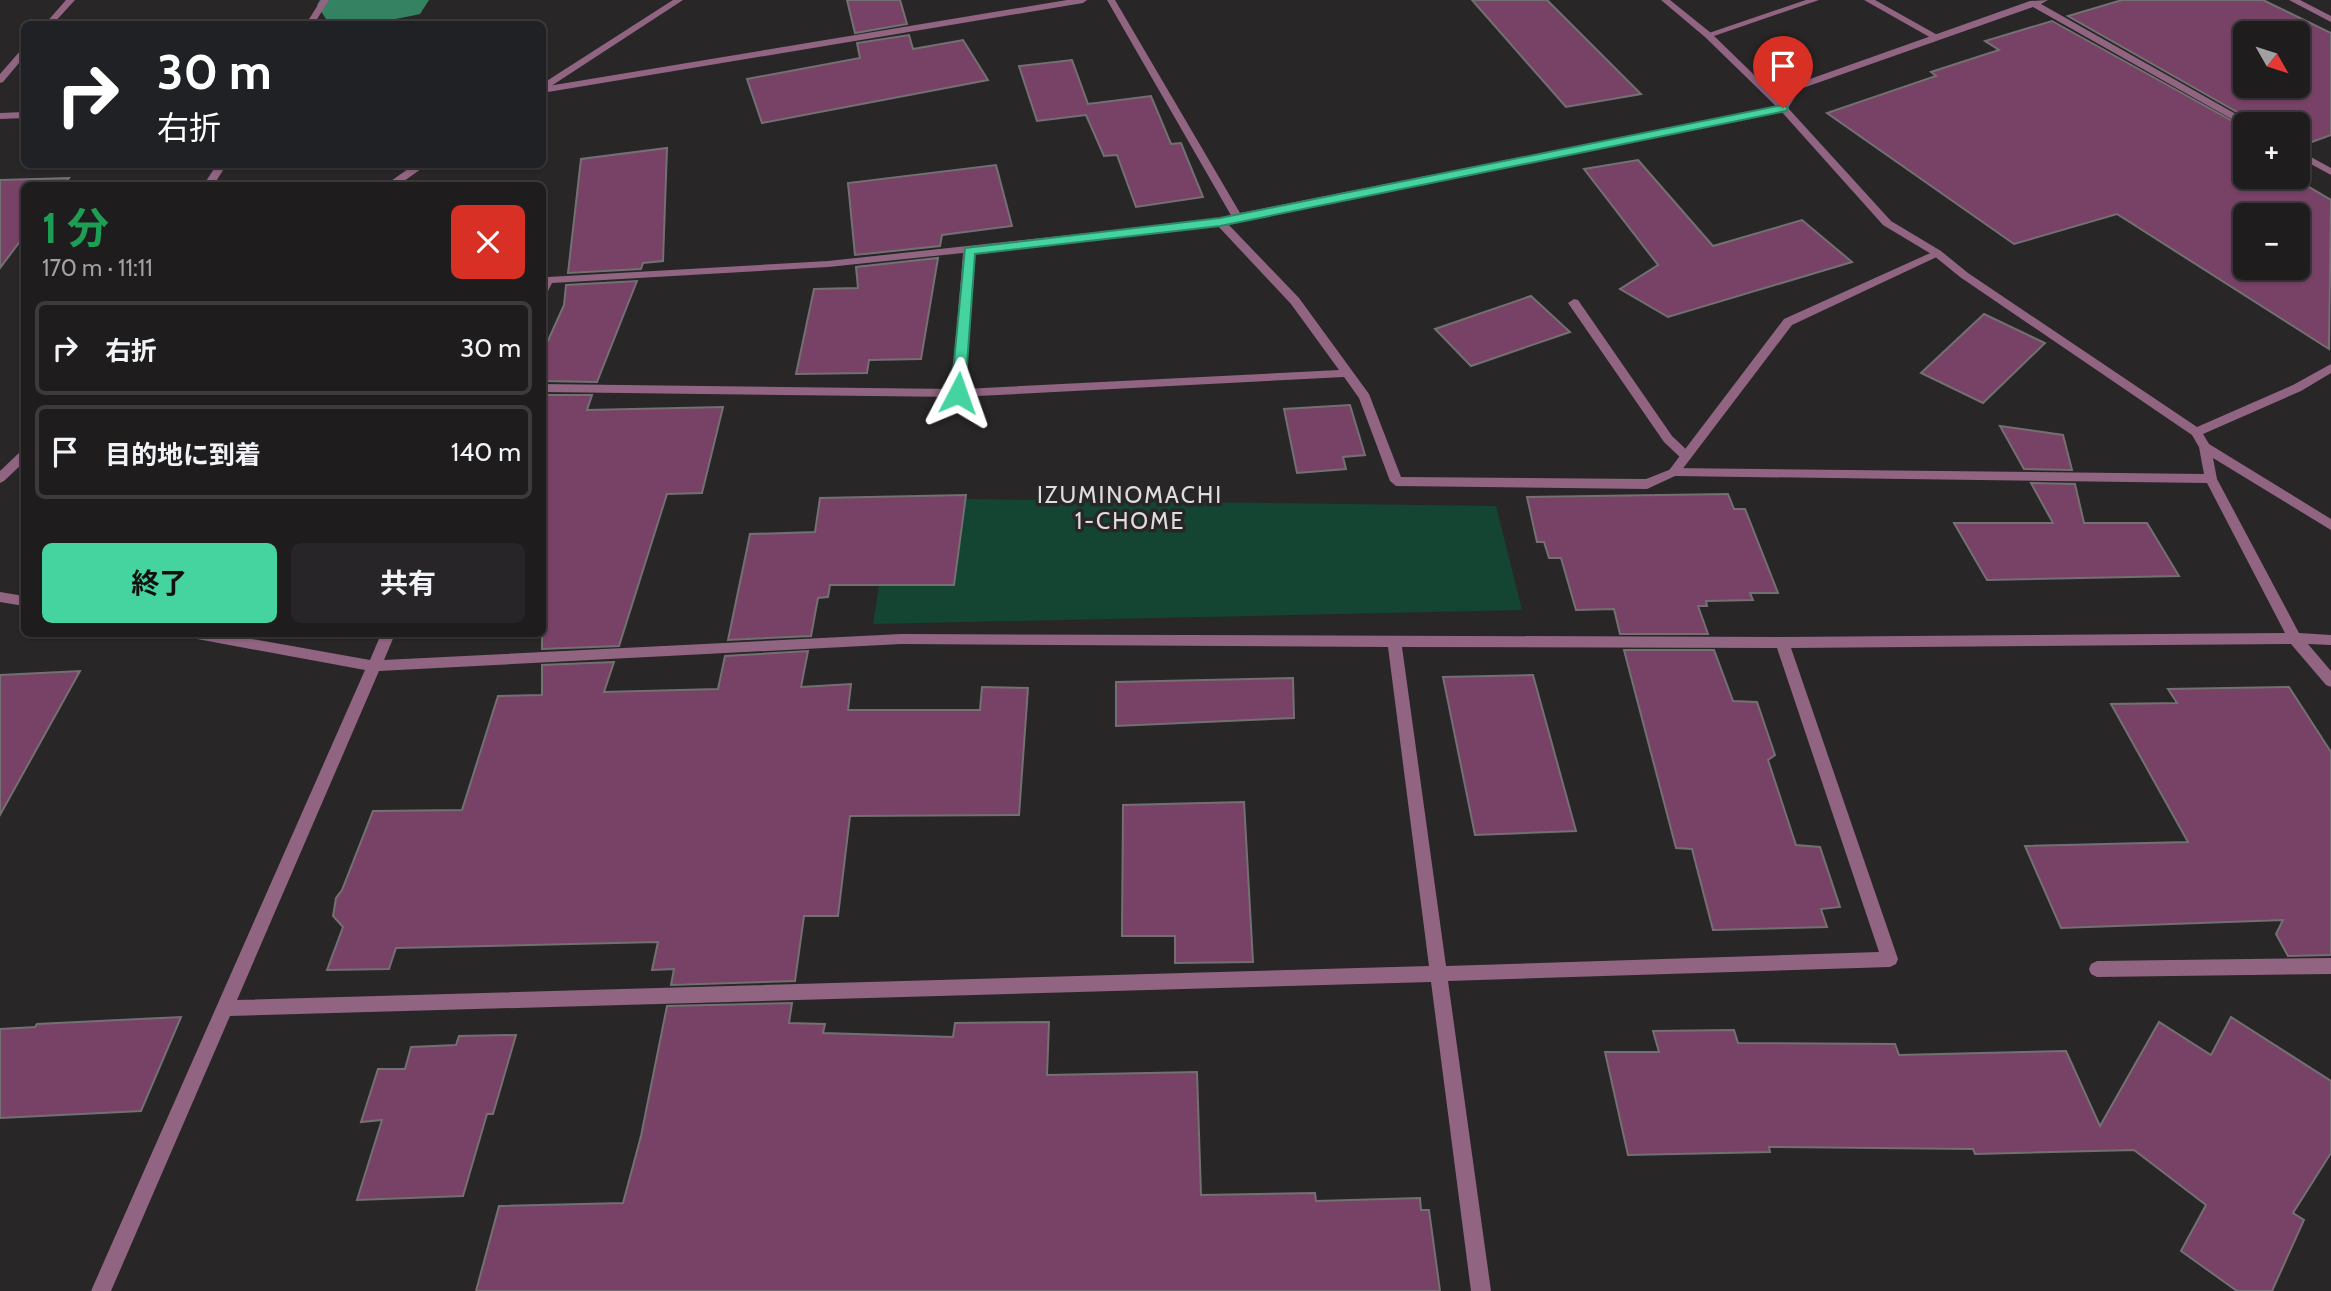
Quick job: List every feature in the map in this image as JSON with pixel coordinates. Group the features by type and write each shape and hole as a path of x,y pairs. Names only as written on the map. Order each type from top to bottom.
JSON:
{"street":[{"path":"52,21 71,0"},
{"path":"312,21 325,0"},
{"path":"546,87 679,0"},
{"path":"546,89 1083,0"},
{"path":"1111,0 1237,217"},
{"path":"1665,0 1708,35 1783,108 1887,223 1937,253 1964,275 2196,432 2205,447 2211,479 2295,638 2331,681"},
{"path":"1708,35 1815,0"},
{"path":"1868,0 1936,37"},
{"path":"546,284 548,280 828,264 969,251 1220,222 1783,108 1796,87 2044,0"},
{"path":"2293,0 2331,19"},
{"path":"2033,3 2233,116"},
{"path":"0,80 21,56"},
{"path":"0,116 21,115"},
{"path":"2310,160 2331,172"},
{"path":"395,182 417,168"},
{"path":"1220,222 1294,301 1366,397 1396,481 1647,484 1674,472 2211,479"},
{"path":"958,393 969,251"},
{"path":"1674,472 1788,322 1937,253"},
{"path":"1574,303 1668,439 1686,456"},
{"path":"2196,432 2297,388 2331,368"},
{"path":"546,388 958,393 1348,373"},
{"path":"2205,447 2331,525"},
{"path":"0,478 21,458"},
{"path":"0,597 21,600"},
{"path":"213,637 372,666 901,639 1782,643 2295,638 2331,640"},
{"path":"101,1291 386,637"},
{"path":"1394,642 1480,1291"},
{"path":"224,1008 1890,959 1782,643"},
{"path":"2097,969 2331,966"}],"green space":[{"path":"893,498 1496,506 1522,610 873,624"}],"building":[{"path":"847,0 900,0 907,24 855,33"},
{"path":"1472,0 1547,0 1641,94 1566,107"},
{"path":"2122,0 2263,0 2306,21 2233,21 2233,98 2310,98 2310,23 2331,33 2331,135 2310,143 2310,112 2237,112 2068,16"},
{"path":"2052,21 2233,121 2233,189 2310,188 2331,200 2329,349 2117,214 2014,244 1827,113 1936,76 1931,72 1999,50 1985,41"},
{"path":"909,35 913,49 963,40 988,80 762,123 747,79 860,58 857,43"},
{"path":"1072,60 1088,104 1151,96 1171,144 1181,143 1203,197 1136,207 1117,155 1104,156 1086,115 1037,121 1019,66"},
{"path":"667,148 663,261 643,263 641,269 568,273 581,159"},
{"path":"1638,160 1713,246 1802,220 1852,262 1668,317 1620,289 1658,265 1584,169"},
{"path":"996,165 1012,226 942,235 940,246 855,255 848,183"},
{"path":"69,178 66,182 21,182 21,240 0,268 0,180"},
{"path":"938,258 921,359 869,360 867,373 796,374 814,289 858,288 856,267"},
{"path":"637,281 597,382 546,381 546,345 564,305 566,285"},
{"path":"1531,296 1570,332 1471,366 1435,329"},
{"path":"1984,314 2045,343 1983,403 1921,373"},
{"path":"546,395 592,395 587,410 723,407 702,493 667,494 619,646 542,649 542,637 546,637"},
{"path":"1350,405 1365,455 1343,457 1346,469 1297,473 1284,409"},
{"path":"2000,426 2063,435 2072,470 2024,469"},
{"path":"2031,483 2075,484 2084,523 2147,523 2179,576 1987,580 1954,523 2053,523"},
{"path":"1728,494 1734,509 1745,509 1778,593 1750,593 1753,600 1706,601 1707,606 1698,606 1708,634 1620,634 1614,609 1576,610 1561,558 1549,558 1544,542 1537,542 1527,497"},
{"path":"966,495 954,585 830,585 828,597 818,598 811,636 728,640 750,534 815,532 820,498"},
{"path":"1624,650 1714,650 1733,701 1757,702 1775,755 1768,760 1796,845 1820,847 1840,907 1821,909 1827,927 1713,930 1692,849 1676,848"},
{"path":"808,651 801,687 851,684 848,710 980,710 982,687 1028,688 1019,815 850,816 838,916 804,916 795,981 671,985 674,969 652,970 658,942 396,948 389,969 327,970 343,927 333,916 336,898 342,890 373,811 462,810 498,696 542,695 542,665 614,662 604,692 718,689 725,656"},
{"path":"80,671 0,815 0,675"},
{"path":"1533,675 1576,831 1475,835 1443,677"},
{"path":"1293,678 1294,718 1116,726 1116,682"},
{"path":"2289,687 2331,752 2331,955 2288,956 2276,934 2283,920 2061,928 2025,846 2188,842 2111,704 2177,703 2168,689"},
{"path":"1244,802 1253,962 1175,963 1175,936 1122,936 1123,805"},
{"path":"792,1003 789,1023 825,1024 823,1033 953,1037 955,1023 1049,1022 1047,1075 1197,1072 1201,1195 1315,1193 1316,1201 1420,1198 1421,1210 1429,1210 1440,1291 476,1291 499,1206 623,1203 641,1136 667,1006"},
{"path":"181,1017 141,1111 0,1118 0,1029 35,1027 37,1024"},
{"path":"2231,1017 2331,1081 2331,1153 2293,1213 2304,1220 2272,1291 2237,1291 2181,1251 2206,1205 2134,1150 1975,1154 1973,1149 1769,1147 1770,1152 1628,1155 1605,1052 1659,1052 1653,1031 1734,1030 1738,1043 1895,1044 1899,1055 2066,1051 2100,1126 2159,1022 2211,1055"},
{"path":"516,1035 493,1114 487,1114 463,1196 357,1200 382,1120 361,1122 378,1069 405,1069 411,1047 456,1045 459,1036"}],"waterway":[{"path":"349,5 397,0"}],"district":[{"name":"IZUMINOMACHI 1-CHOME","path":"1130,508"}],"route":[{"path":"958,393 969,251 1220,222 1783,108"}]}
